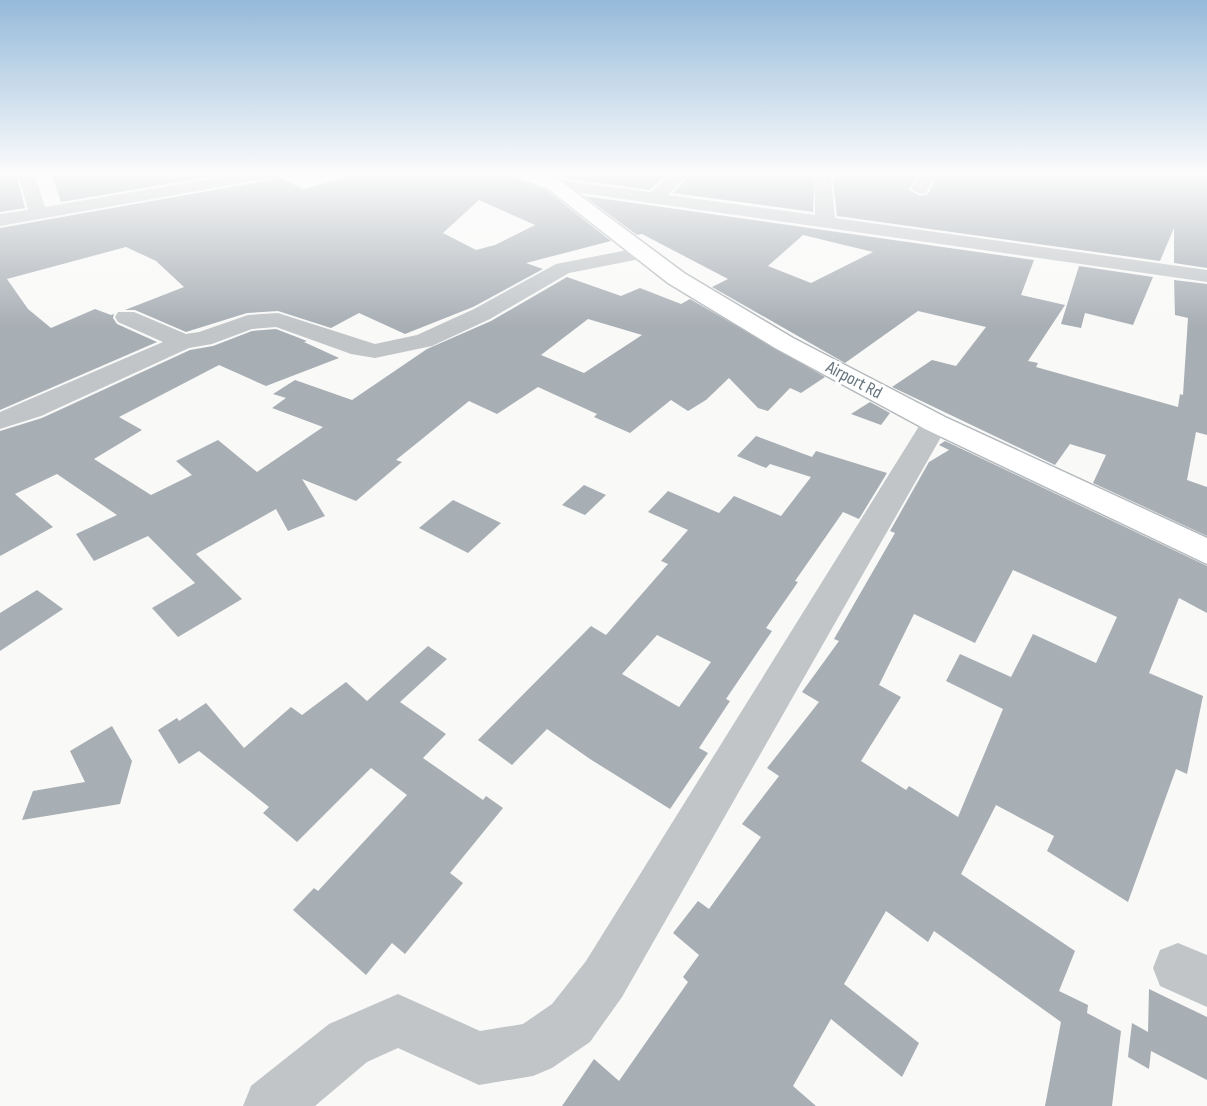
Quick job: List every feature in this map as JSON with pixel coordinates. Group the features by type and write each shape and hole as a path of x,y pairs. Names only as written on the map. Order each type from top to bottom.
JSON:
{"main road":[{"name":"Airport Rd","path":"605,225 676,278 784,343 935,423 1207,552"}],"street":[{"path":"838,225 1207,276"},
{"path":"0,421 31,410 183,342 204,339 248,322 278,320 360,350 375,351 397,348 424,340 482,314 563,268 643,253"},
{"path":"126,317 183,342"},
{"path":"271,1106 348,1043 398,1020 479,1058 533,1048 571,1023 604,979 935,423"}],"building":[{"path":"19,225 452,225 443,233 476,250 495,245 534,225 590,225 611,241 526,263 543,269 473,307 405,334 359,313 331,328 278,311 247,313 186,332 135,310 125,310 184,287 156,261 126,247 7,279 28,309 51,328 95,309 114,314 113,318 117,324 157,342 0,410 0,228"},
{"path":"623,225 785,225 1034,260 1021,295 1065,305 1028,361 1038,363 1036,367 1178,407 1180,394 1183,395 1188,318 1175,315 1174,280 1207,284 1207,435 1196,432 1187,480 1207,487 1207,536 1093,483 1106,455 1070,444 1055,465 892,387 932,360 956,366 986,327 918,311 845,363 712,287 728,279 642,234 637,235","holes":["803,235 873,252 811,283 768,266"]},
{"path":"899,225 1207,225 1207,268 1174,263 1174,228 1160,261"},
{"path":"1079,266 1153,277 1133,325 1085,313 1081,328 1061,324"},
{"path":"567,277 621,296 640,288 681,304 690,299 825,377 801,393 790,388 768,411 758,408 729,378 706,400 688,411 671,400 630,433 594,417 597,414 538,387 497,414 469,401 396,460 402,462 356,501 302,479 325,516 288,531 276,509 196,554 242,599 178,637 152,608 195,583 148,536 94,561 76,534 117,515 57,474 15,494 53,527 0,556 0,431 42,418 190,350 213,346 252,331 276,329 307,341 304,342 339,358 266,386 219,365 119,417 142,430 94,459 151,495 192,475 176,461 218,440 257,472 323,427 272,408 286,398 273,394 295,380 352,400 427,349 491,321","holes":["588,319 642,335 584,373 541,355"]},
{"path":"870,402 890,413 881,425 851,414"},
{"path":"756,436 812,457 816,451 887,473 859,519 843,512 795,581 798,582 766,628 772,631 726,699 730,701 699,748 708,753 670,809 547,729 512,765 478,740 591,626 606,635 668,564 661,561 688,530 648,512 668,491 719,513 734,496 781,516 811,477 770,464 766,468 737,456","holes":["657,635 711,662 679,707 622,674"]},
{"path":"945,441 1207,566 1207,613 1179,598 1149,673 1203,696 1187,774 1176,769 1128,902 1047,851 1054,836 996,805 961,874 1075,951 1059,991 1088,1005 1087,1013 1121,1031 1112,1106 1045,1106 1061,1022 934,931 928,942 886,911 844,984 919,1043 902,1077 831,1019 793,1086 816,1106 562,1106 594,1059 619,1081 688,982 683,977 699,955 673,933 698,901 709,909 761,837 742,824 779,776 767,768 819,702 802,692 839,641 834,639 895,533 890,531 929,462 949,450 939,445","holes":["1013,570 1117,617 1096,663 1033,634 1011,677 960,654 946,681 1003,709 958,817 909,786 906,790 861,761 901,697 879,685 914,614 975,643"]},
{"path":"584,485 606,495 585,515 562,505"},
{"path":"453,500 501,523 468,553 419,528"},
{"path":"37,590 63,609 0,651 0,613"},
{"path":"428,646 447,659 400,702 446,734 423,758 483,800 486,796 503,808 450,873 463,883 405,954 392,943 366,975 293,910 314,888 318,891 407,795 371,768 297,842 263,813 269,807 199,751 179,764 158,730 177,718 179,721 206,703 244,748 291,707 302,715 346,682 367,701"},
{"path":"112,726 132,761 120,804 22,820 33,791 85,782 70,751"},
{"path":"1149,989 1207,1017 1207,1080 1151,1051 1149,1069 1128,1057 1132,1023 1148,1032"}]}
